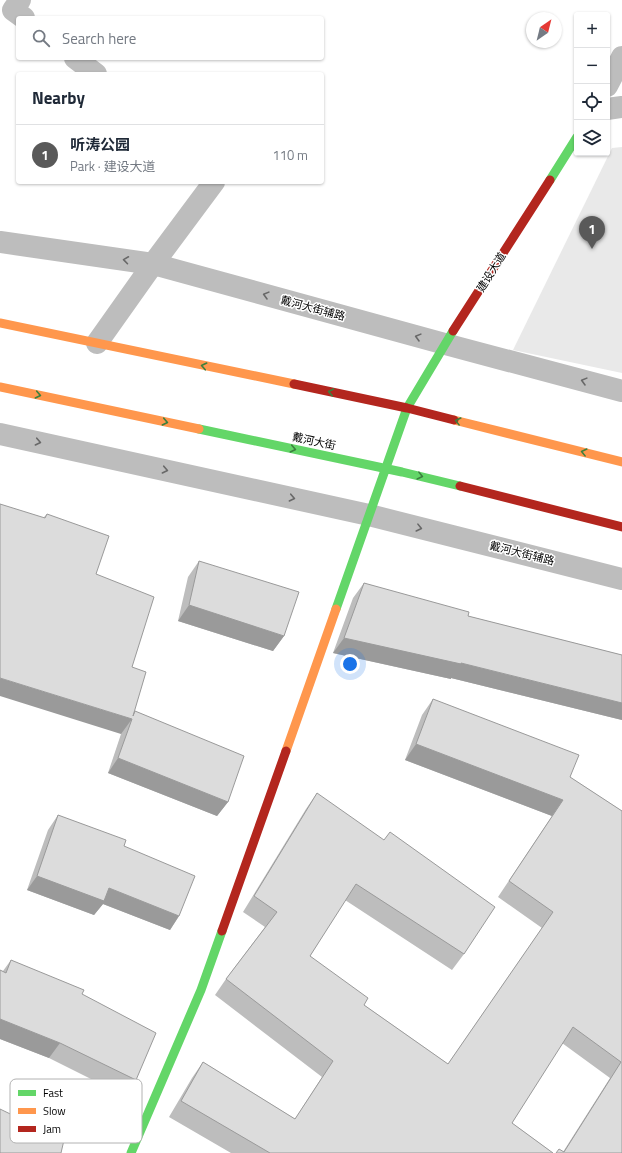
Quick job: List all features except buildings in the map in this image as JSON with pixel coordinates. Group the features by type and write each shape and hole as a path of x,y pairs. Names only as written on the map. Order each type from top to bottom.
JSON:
{"main road":[{"name":"建设大道","path":"142,1127 201,990 407,408 445,344 574,142"},
{"path":"0,323 407,408 622,462"},
{"name":"戴河大街","path":"0,387 386,468 622,527"},
{"name":"建设大道","path":"131,1153 135,1143"}],"street":[{"path":"20,0 13,10 21,16"},
{"path":"608,84 622,57"},
{"path":"78,60 93,72"},
{"path":"610,108 622,107"},
{"path":"97,343 213,184"},
{"name":"戴河大街辅路","path":"0,242 153,264 445,344 622,390"},
{"name":"戴河大街辅路","path":"0,434 369,515 622,579"}],"shaded area":[{"path":"622,147 622,373 513,350 608,156 610,156 612,148"}],"traffic: fast":[{"path":"550,180 574,142"},
{"path":"336,609 407,408 453,331"},
{"path":"199,429 402,472 460,486"},
{"path":"142,1127 201,990 222,931"},
{"path":"131,1153 135,1143"}],"traffic: slow":[{"path":"0,323 294,384"},
{"path":"0,387 199,429"},
{"path":"454,420 622,462"},
{"path":"286,751 336,609"}],"traffic: jam":[{"path":"453,331 550,180"},
{"path":"294,384 407,408 454,420"},
{"path":"460,486 622,527"},
{"path":"222,931 286,751"}],"place":[{"name":"听涛公园","path":"592,249"}]}
